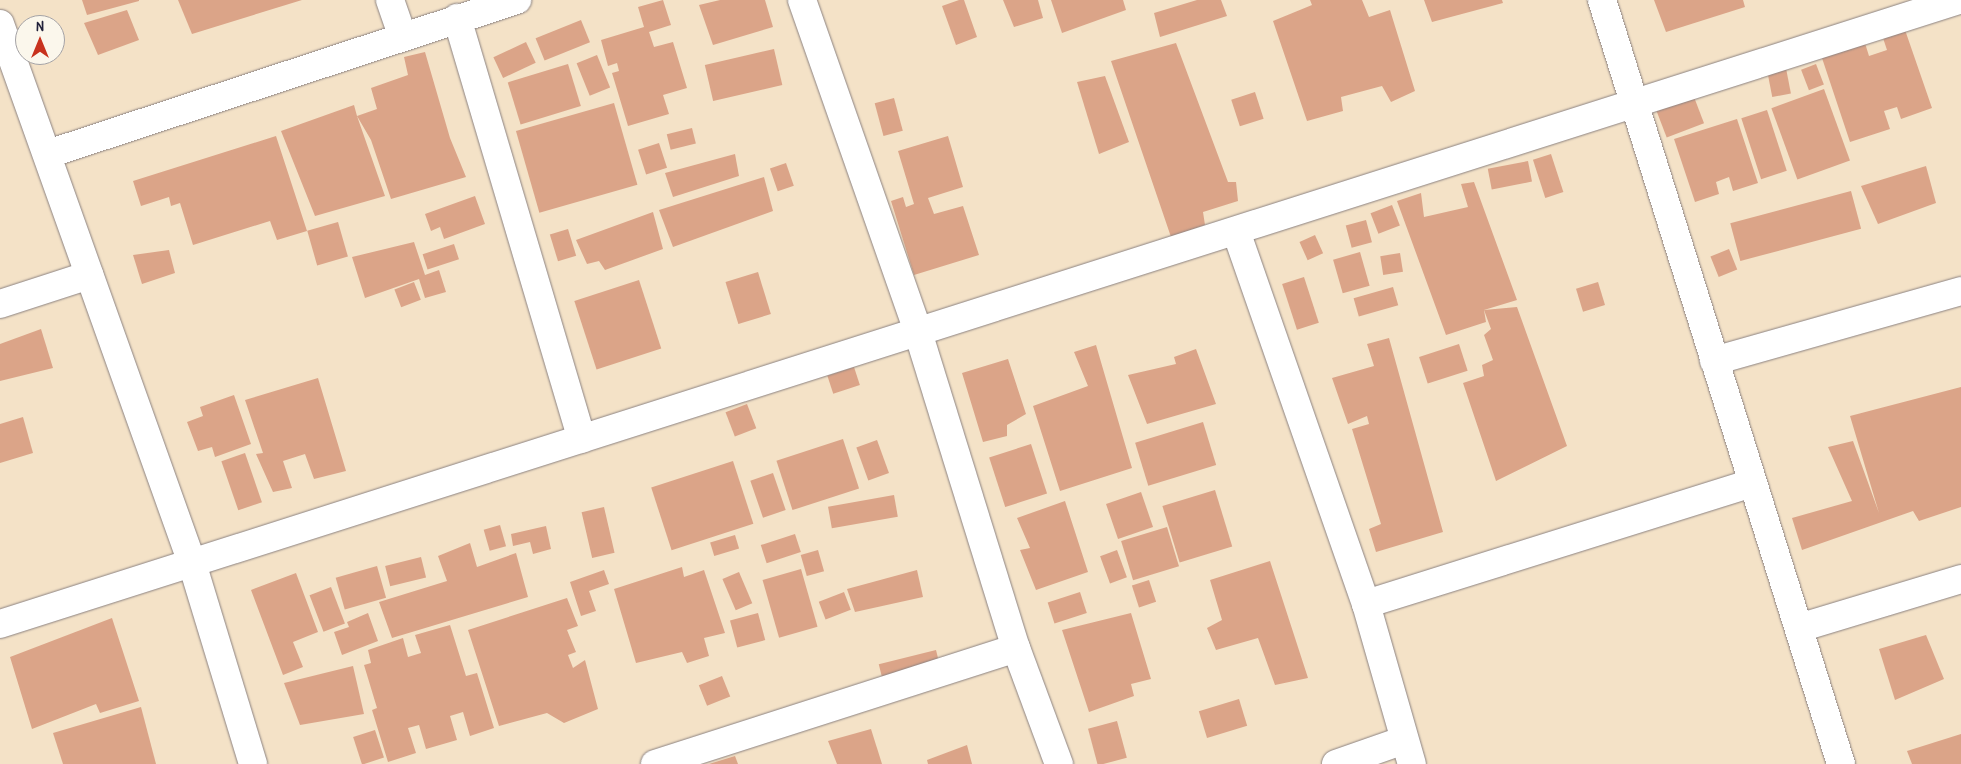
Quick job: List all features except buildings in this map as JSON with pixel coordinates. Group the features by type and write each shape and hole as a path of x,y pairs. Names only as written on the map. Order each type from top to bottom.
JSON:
{"street":[{"path":"390,0 403,37"},
{"path":"48,154 516,0"},
{"path":"802,0 918,332 1016,648 1058,764"},
{"path":"1602,0 1841,764"},
{"path":"0,624 1959,0"},
{"path":"457,18 582,439"},
{"path":"0,24 48,154 89,275 192,563 253,764"},
{"path":"1236,230 1366,604 1408,752 1336,764"},
{"path":"0,304 89,275"},
{"path":"1714,362 1961,291"},
{"path":"1366,604 1753,482"},
{"path":"1799,628 1961,579"},
{"path":"655,764 1016,648"}]}
